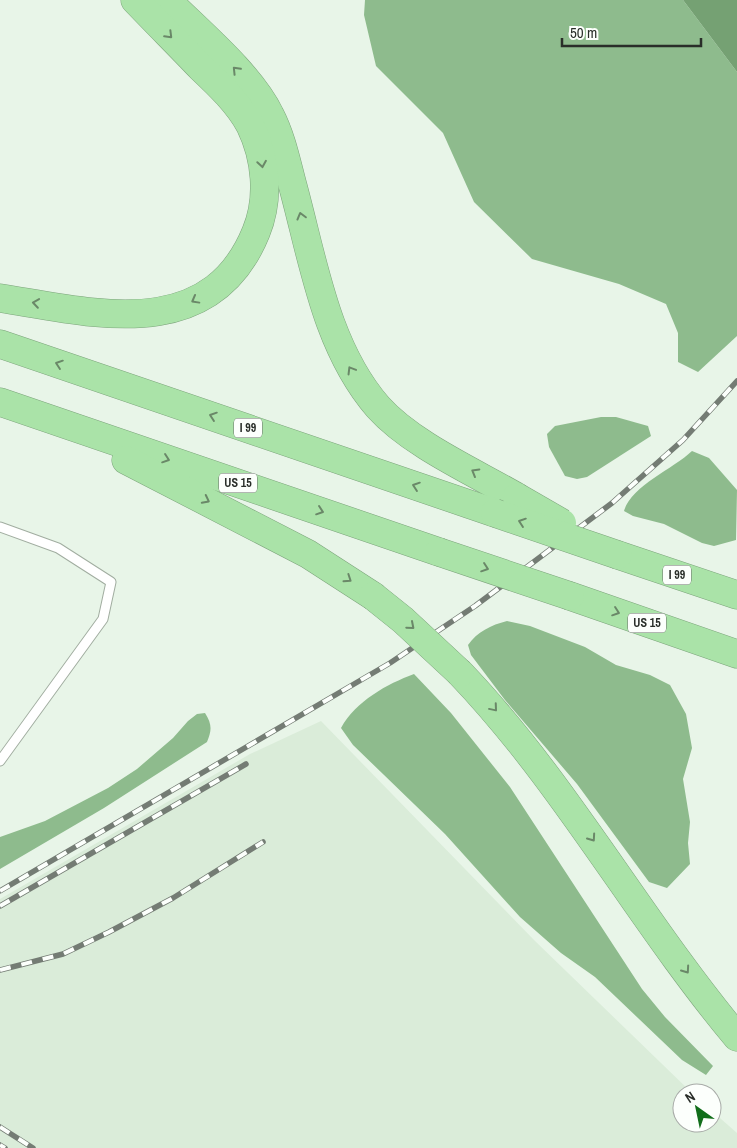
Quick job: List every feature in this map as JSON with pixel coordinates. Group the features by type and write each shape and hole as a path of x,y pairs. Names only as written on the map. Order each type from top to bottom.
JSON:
{"highway":[{"path":"0,298 113,313 160,313 187,304 210,291 233,271 250,245 264,199 263,168 255,137 235,102 135,0"},
{"path":"167,0 241,75 270,114 282,146 332,328 343,355 357,380 380,408 406,432 618,555"},
{"name":"I 99","path":"0,344 737,595"},
{"path":"0,402 37,415 270,533 322,562 372,596 433,645 489,703 542,768 696,985 737,1037"},
{"name":"US 15","path":"37,415 731,651"}],"lane":[{"path":"0,527 58,548 111,582 103,619 0,761"}],"shaded area":[{"path":"365,0 683,0 737,72 737,336 698,372 678,362 678,333 666,304 619,284 532,259 474,202 443,133 376,66 364,15"},
{"path":"683,0 737,0 737,72"},
{"path":"601,417 616,417 648,426 651,436 587,477 577,479 565,476 549,447 547,434 555,426"},
{"path":"692,451 709,458 737,490 736,540 714,546 702,543 664,524 633,516 624,511 628,502 644,486"},
{"path":"507,621 530,626 585,647 616,665 650,675 670,685 686,714 692,748 683,779 690,822 688,843 690,864 667,888 649,882 577,784 505,700 471,655 468,645 476,636 490,627"},
{"path":"414,674 451,713 510,787 642,989 665,1017 713,1066 706,1075 682,1060 595,977 561,953 520,917 445,834 353,745 341,728 347,718 383,688"},
{"path":"205,713 210,727 207,742 104,808 0,869 0,837 45,821 108,788 137,769 197,714"},
{"path":"321,721 535,941 682,1083 672,1083 672,1133 722,1133 722,1120 737,1133 737,1148 0,1148 0,899 250,754"}],"railway":[{"path":"0,891 390,663 475,606 612,503 683,440 737,381"},
{"path":"0,906 246,764"},
{"path":"0,970 63,954 109,932 173,898 263,842"},
{"path":"0,1127 33,1148"},
{"path":"0,1145 5,1148"}]}
